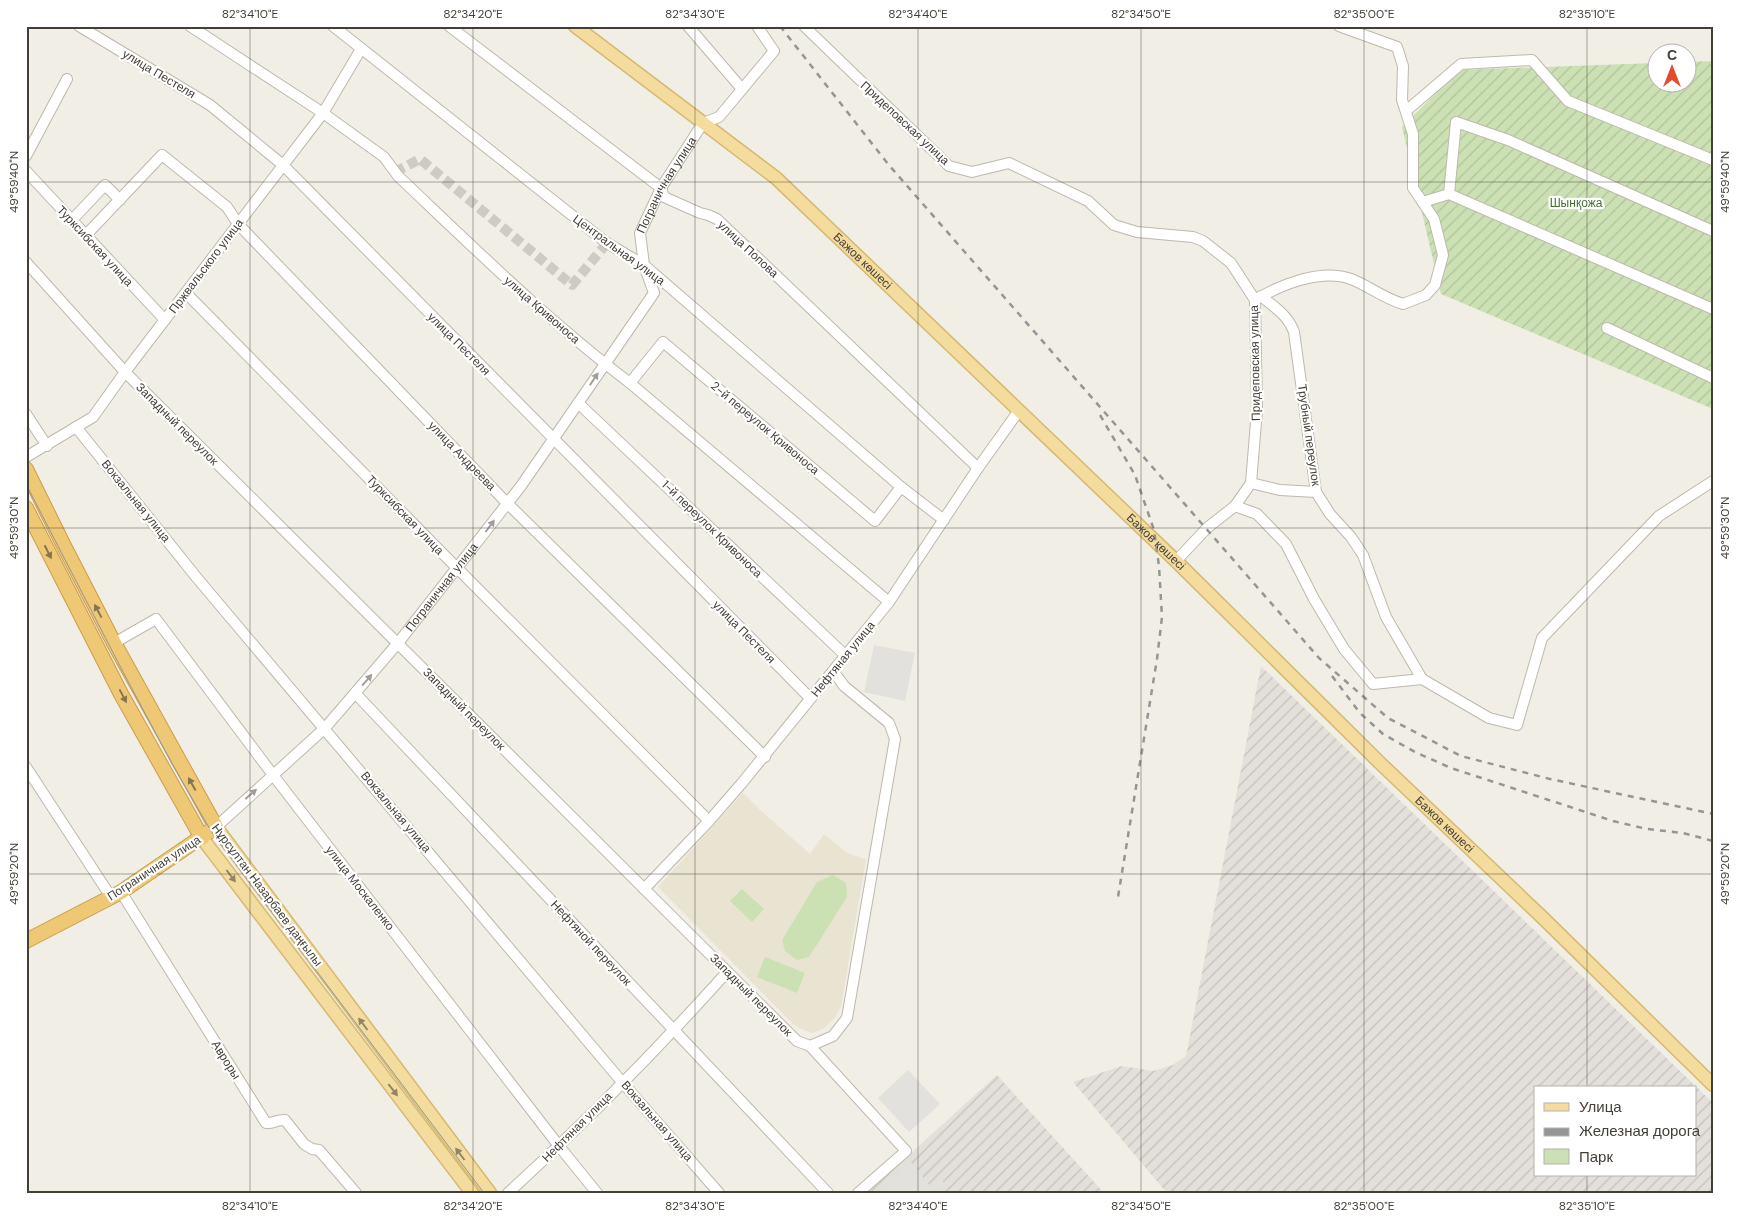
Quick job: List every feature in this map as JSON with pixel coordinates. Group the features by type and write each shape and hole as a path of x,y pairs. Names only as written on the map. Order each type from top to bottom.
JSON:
{"highway":[{"name":"Нұрсұлтан Назарбаев даңғылы","path":"26,469 114,643 216,827"},
{"name":"Нұрсұлтан Назарбаев даңғылы","path":"26,508 122,694 202,838"},
{"name":"Пограничная улица","path":"26,941 116,894 216,827"}],"main road":[{"name":"Бажов көшесі","path":"575,26 776,178 1018,412 1176,561 1381,764 1713,1084"},
{"name":"Нұрсұлтан Назарбаев даңғылы","path":"216,827 490,1193"},
{"name":"Нұрсұлтан Назарбаев даңғылы","path":"202,838 472,1193"}],"street":[{"name":"улица Пестеля","path":"79,26 210,105 282,166 810,698"},
{"name":"улица Кривоноса","path":"190,26 323,113 384,157 398,176 501,274 604,364 630,383 889,602"},
{"name":"Центральная улица","path":"333,26 607,243 644,265 900,487 944,520"},
{"name":"улица Попова","path":"449,26 661,188 664,197 700,214 717,219 978,468"},
{"path":"688,26 742,89"},
{"path":"703,124 719,117 774,51 757,26"},
{"name":"Придеповская улица","path":"804,26 949,166 972,172 1009,163 1088,201 1114,225 1137,232 1193,237 1203,241 1231,262 1258,298 1257,410 1251,484"},
{"path":"1258,298 1292,281 1330,276 1350,279 1403,304 1426,294 1435,285 1443,255 1434,219 1413,188 1413,134 1402,100 1403,66 1397,47 1339,26"},
{"name":"Пржвальского улица","path":"26,457 93,417 125,372 323,113 361,49"},
{"path":"1406,111 1461,64 1532,60 1568,101 1713,160"},
{"path":"26,156 67,79"},
{"path":"1448,194 1456,122 1508,140 1713,231"},
{"name":"Пограничная улица","path":"216,827 325,728 398,643 521,486 654,293 644,265 640,233 661,188 703,124"},
{"name":"улица Андреева","path":"120,200 162,155 227,207 238,224 507,503 765,757"},
{"name":"Турксибская улица","path":"26,171 165,320"},
{"path":"72,220 104,185 120,200 86,235"},
{"path":"1422,202 1448,194 1713,309"},
{"name":"Западный переулок","path":"26,262 125,372 797,1042 810,1046 906,1151 858,1193"},
{"name":"Турксибская улица","path":"186,293 709,821"},
{"name":"Трубный переулок","path":"1258,298 1285,316 1291,323 1294,332 1316,492 1330,514 1351,537 1363,554 1386,617 1422,679"},
{"path":"1607,328 1713,378"},
{"name":"2-й переулок Кривоноса","path":"630,383 663,342 875,521 900,487"},
{"name":"1-й переулок Кривоноса","path":"578,403 846,656"},
{"name":"Нефтяная улица","path":"644,889 709,821 765,757 810,698 889,602 978,468 1018,412"},
{"path":"26,414 47,446"},
{"name":"Вокзальная улица","path":"76,427 197,578 622,1082 719,1193"},
{"path":"1235,506 1257,514 1286,544 1314,599 1339,640 1372,684 1422,679 1489,718 1517,725 1542,638 1658,516 1713,481"},
{"path":"1176,561 1207,528 1235,506 1251,484 1280,490 1316,492"},
{"name":"улица Москаленко","path":"114,643 156,619 272,775 597,1193"},
{"path":"810,1046 833,1036 847,1018 895,739 889,723 844,686 834,671"},
{"name":"Нефтяной переулок","path":"355,693 828,1193"},
{"name":"Авроры","path":"26,767 116,894 266,1123 271,1124 285,1120 304,1144 312,1149 320,1150 356,1193"},
{"name":"Нефтяная улица","path":"508,1193 559,1146 674,1031 727,972"}],"shaded area":[{"path":"874,645 915,653 905,701 864,692"},
{"path":"1261,666 1695,1086 1534,1086 1534,1176 1696,1176 1696,1087 1713,1103 1713,1193 1167,1193 1073,1082 1122,1066 1153,1071 1173,1065 1186,1056"},
{"path":"743,793 810,854 824,834 847,853 866,859 841,1007 834,1019 823,1029 812,1033 792,1023 658,887"},
{"path":"908,1070 940,1104 909,1132 878,1098"},
{"path":"997,1075 1104,1193 867,1193"},
{"path":"911,1162 930,1186 940,1178 945,1184 935,1193 876,1193"}],"green space":[{"name":"Шынқожа","path":"1713,61 1713,409 1441,294 1402,127 1459,70 1646,63 1646,92 1696,92 1696,62"},
{"path":"833,875 846,883 847,897 809,957 797,960 785,951 782,940 817,882"},
{"path":"742,889 764,909 752,922 730,901"},
{"path":"765,957 805,973 797,993 757,977"}],"tunnel":[{"path":"395,172 420,159 572,285 607,243"}],"tram line":[{"path":"26,484 172,764 211,831 484,1193"}],"railway":[{"path":"780,26 888,164 1319,658 1388,718 1461,756 1550,779 1713,814"},
{"path":"1100,415 1135,475 1154,530 1159,566 1162,617 1157,659 1118,897"},
{"path":"1332,676 1360,713 1383,734 1415,752 1451,768 1613,821 1647,829 1683,833 1713,841"}]}
